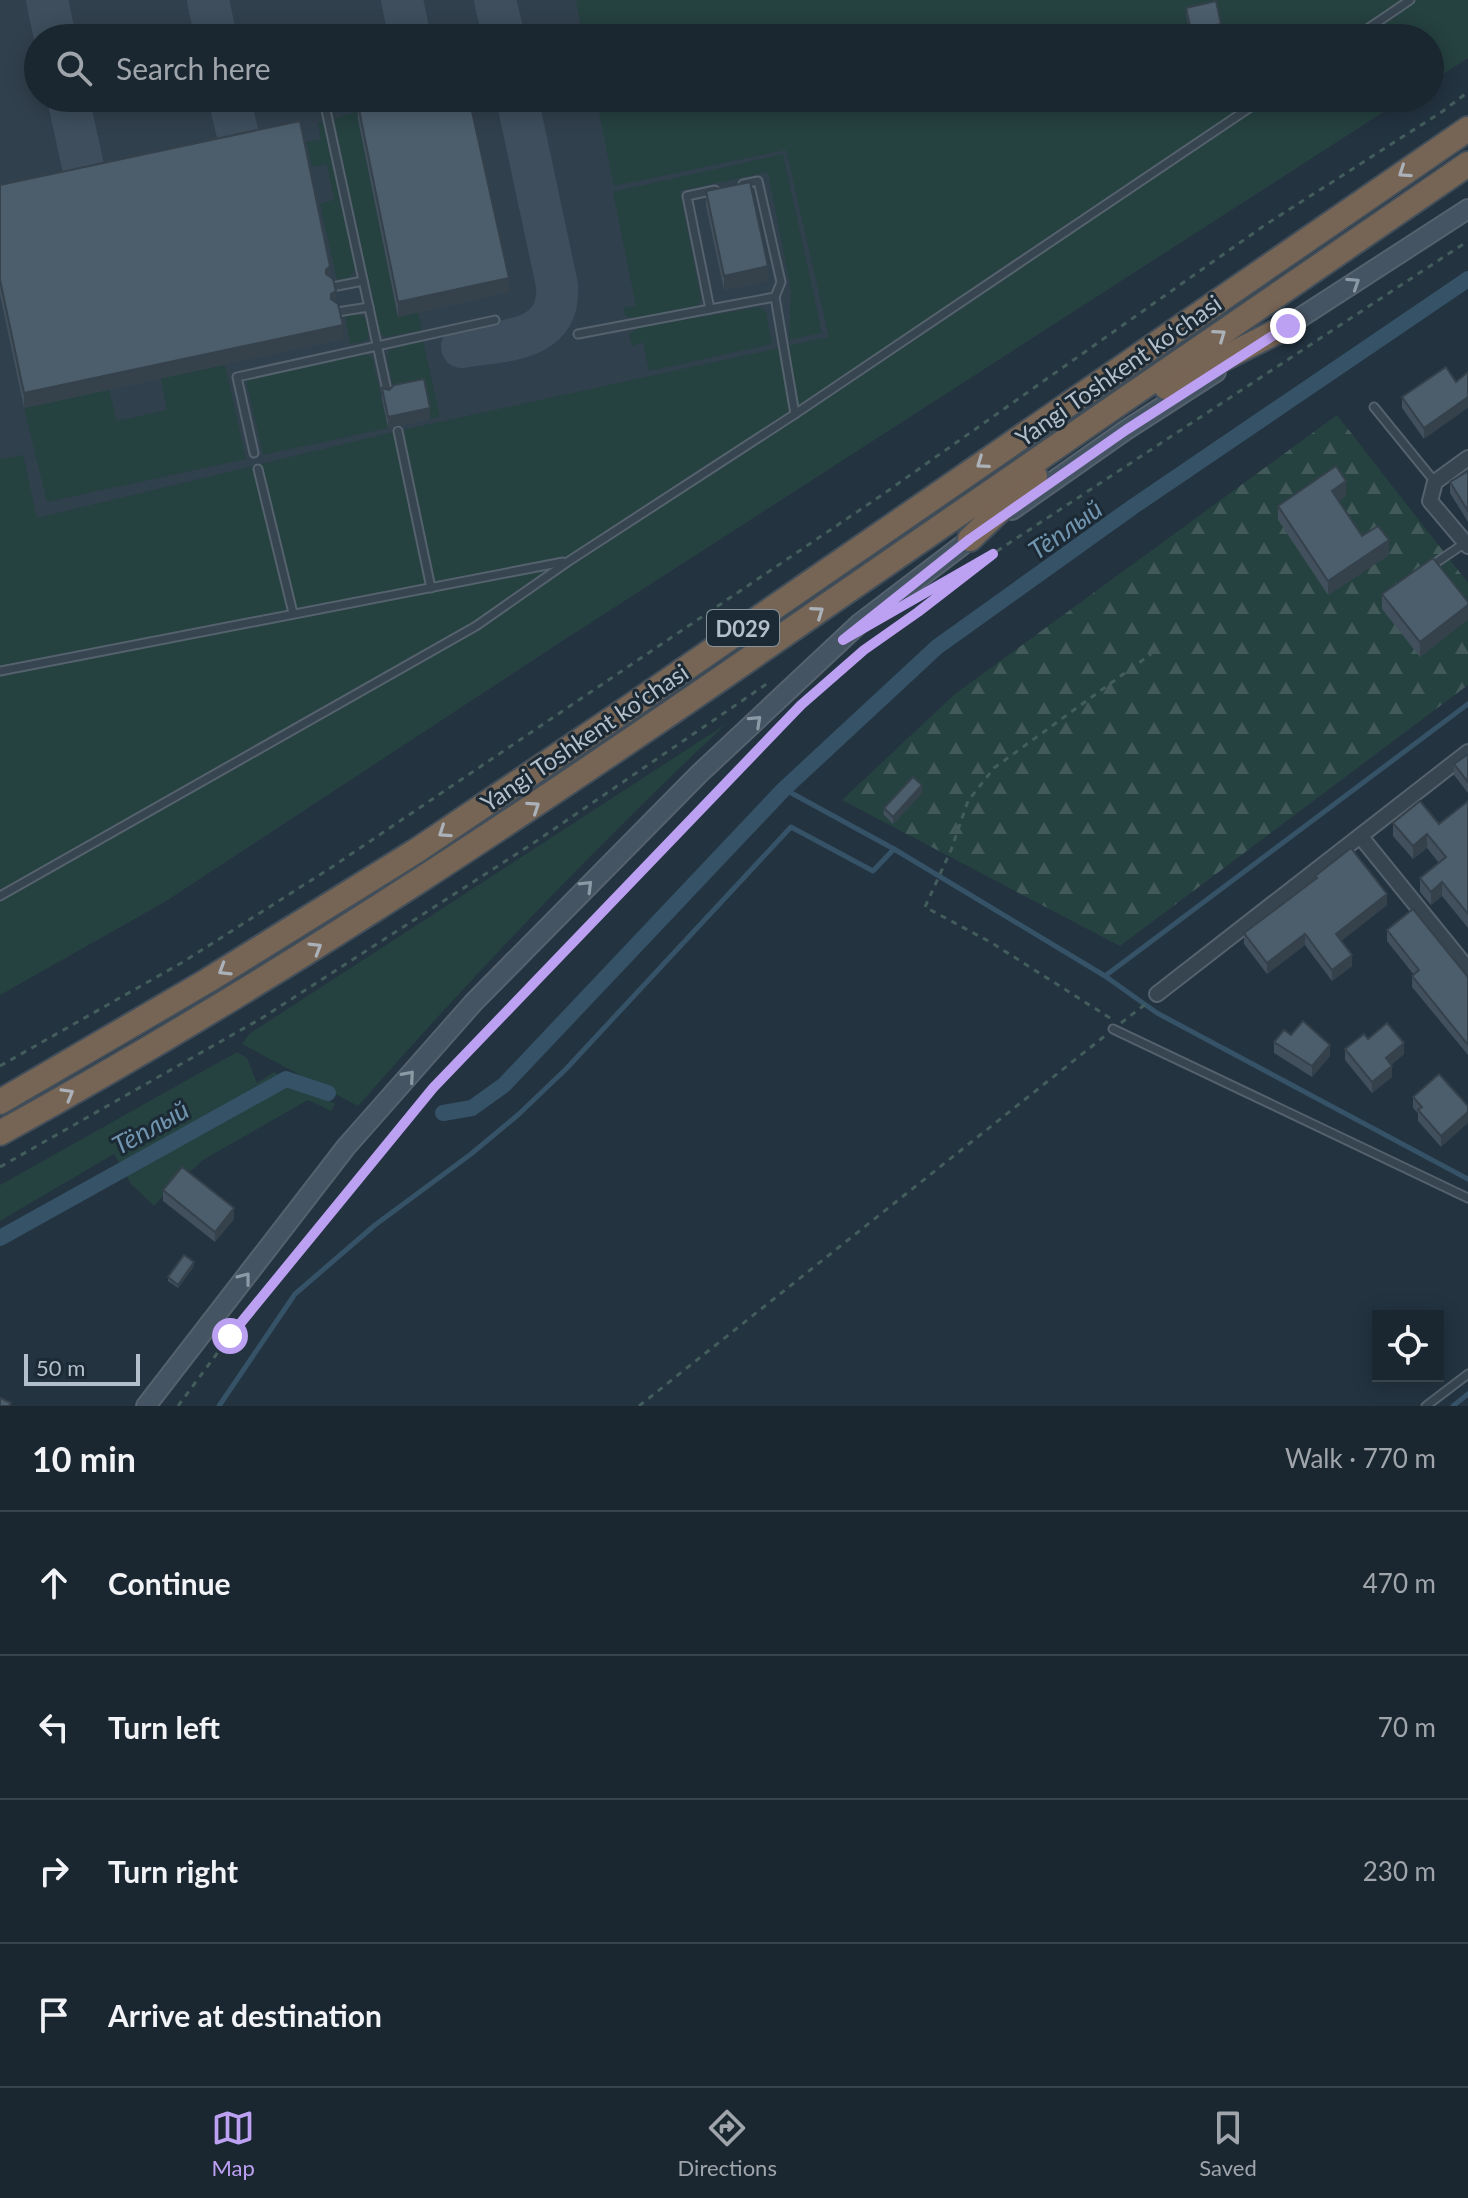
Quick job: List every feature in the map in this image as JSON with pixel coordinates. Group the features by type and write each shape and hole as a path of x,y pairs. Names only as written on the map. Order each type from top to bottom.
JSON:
{"highway":[{"name":"Yangi Toshkent ko‘chasi","path":"0,1102 207,981 454,826 1468,129"},
{"name":"Yangi Toshkent ko‘chasi","path":"0,1133 232,999 438,870 1468,164"},
{"path":"970,539 1086,426 1288,326"}],"main road":[{"path":"146,1406 346,1147 474,1002 699,774 859,624 970,539 1126,430 1468,209"}],"street":[{"path":"1466,545 1430,501 1435,482 1468,458"},
{"path":"1157,994 1468,752"},
{"path":"1361,837 1468,969"}],"lane":[{"path":"1375,24 1410,0"},
{"path":"326,112 388,395"},
{"path":"0,896 476,626 1243,112"},
{"path":"710,309 687,196 758,181 781,282 775,297 795,414"},
{"path":"332,287 363,281"},
{"path":"578,334 775,297"},
{"path":"337,312 369,307"},
{"path":"254,453 237,377 495,320"},
{"path":"1374,407 1435,482"},
{"path":"398,431 431,588"},
{"path":"258,469 293,613"},
{"path":"1420,574 1466,545"},
{"path":"0,671 569,561"},
{"path":"1116,1027 1468,1198"},
{"path":"1426,1406 1468,1374"}],"path":[{"path":"1444,110 1468,92"},
{"path":"0,1066 183,962 332,867 879,497 1265,225 1441,112"},
{"path":"939,585 993,554 1468,241"},
{"path":"178,1406 230,1336 454,1066 801,705 864,650 993,554"},
{"path":"1116,1027 992,943 925,907 951,850 968,801 994,768 1151,654"},
{"path":"0,1167 274,1011 535,842 775,679"},
{"path":"639,1406 1157,994"}],"shaded area":[{"path":"0,0 1468,0 1468,58 1444,73 1444,24 24,24 24,112 1383,112 559,643 166,901 0,995"}],"green space":[{"path":"576,0 1468,0 1468,58 1444,73 1444,24 580,24"},
{"path":"356,112 398,316 418,312 422,330 386,337 380,333 334,119"},
{"path":"599,112 1383,112 559,643 166,901 0,995 0,459 23,455 37,518 398,431 829,337 786,150 614,186"},
{"path":"323,122 355,270 349,278 337,280 320,204 334,200 327,164 312,167 306,142 321,140 318,123"},
{"path":"783,154 822,333 789,340 791,290 768,172 680,191 701,299 697,307 632,318 626,316 623,308 636,306 613,192"},
{"path":"759,307 766,312 772,344 649,371 643,342 632,346 629,335 637,328"},
{"path":"357,313 366,318 369,338 350,344 345,315"},
{"path":"423,341 440,417 430,419 424,390 395,396 387,359 389,350"},
{"path":"365,354 372,357 388,428 263,455 246,380"},
{"path":"225,365 246,459 47,502 24,408 109,389 117,421 167,410 161,378"},
{"path":"1337,415 1468,583 1468,685 1120,946 842,800 955,694"},
{"path":"726,724 538,910 358,1106 242,1044 249,1034"},
{"path":"237,1052 247,1058 257,1083 274,1072 335,1104 331,1111 308,1100 203,1160 191,1171 187,1170 154,1206 131,1184 114,1154 0,1221 0,1185"}],"building":[{"path":"1216,1 1221,24 1190,24 1186,8"},
{"path":"359,112 472,112 509,278 398,302"},
{"path":"300,121 330,266 326,274 333,279 336,291 331,294 331,299 338,304 343,325 24,393 0,280 0,185"},
{"path":"750,182 768,266 724,276 706,191"},
{"path":"1446,367 1456,382 1468,372 1468,397 1424,428 1402,397"},
{"path":"424,379 430,408 388,417 382,388 389,390 394,385"},
{"path":"1336,466 1346,481 1332,491 1362,536 1378,526 1389,540 1328,581 1278,506"},
{"path":"1468,471 1468,511 1450,482"},
{"path":"1433,558 1468,605 1420,642 1382,594"},
{"path":"1468,754 1468,782 1454,764"},
{"path":"913,777 922,785 893,817 884,808"},
{"path":"1420,801 1439,824 1468,801 1468,914 1442,882 1431,892 1420,878 1446,857 1427,834 1413,846 1393,823"},
{"path":"1351,848 1387,894 1336,934 1352,955 1332,970 1305,934 1267,963 1244,933"},
{"path":"1413,909 1468,977 1468,1045 1412,976 1419,970 1387,930"},
{"path":"1303,1021 1330,1045 1312,1066 1274,1042 1284,1030 1291,1035"},
{"path":"1387,1023 1404,1043 1386,1058 1392,1066 1372,1082 1345,1049 1364,1034 1368,1039"},
{"path":"1439,1074 1468,1106 1468,1112 1441,1136 1418,1110 1422,1107 1413,1097"},
{"path":"182,1167 234,1208 215,1232 163,1190"},
{"path":"184,1255 194,1262 178,1285 168,1277"},
{"path":"0,1398 11,1403 0,1406"}],"waterway":[{"name":"Тёплый","path":"443,1113 472,1108 504,1085 784,789 937,647 1134,506 1468,279"},
{"path":"1105,976 1468,704"},
{"path":"784,789 894,849"},
{"path":"219,1406 295,1294 375,1225 519,1114 566,1069 791,827 873,871 894,849 1105,976 1157,1013 1468,1179"},
{"name":"Тёплый","path":"0,1238 286,1079 328,1093"},
{"path":"1453,1406 1468,1394"}],"taxiway":[{"path":"47,0 52,24"},
{"path":"208,0 213,24"},
{"path":"402,0 407,24"},
{"path":"495,0 501,24"},
{"path":"71,112 83,166"},
{"path":"232,112 237,131"},
{"path":"462,347 526,335 550,318 556,304 557,285 520,112"}],"route":[{"path":"230,1336 433,1088 801,705 864,650 993,554 843,640 859,624 970,539 1126,430 1288,326"}]}
